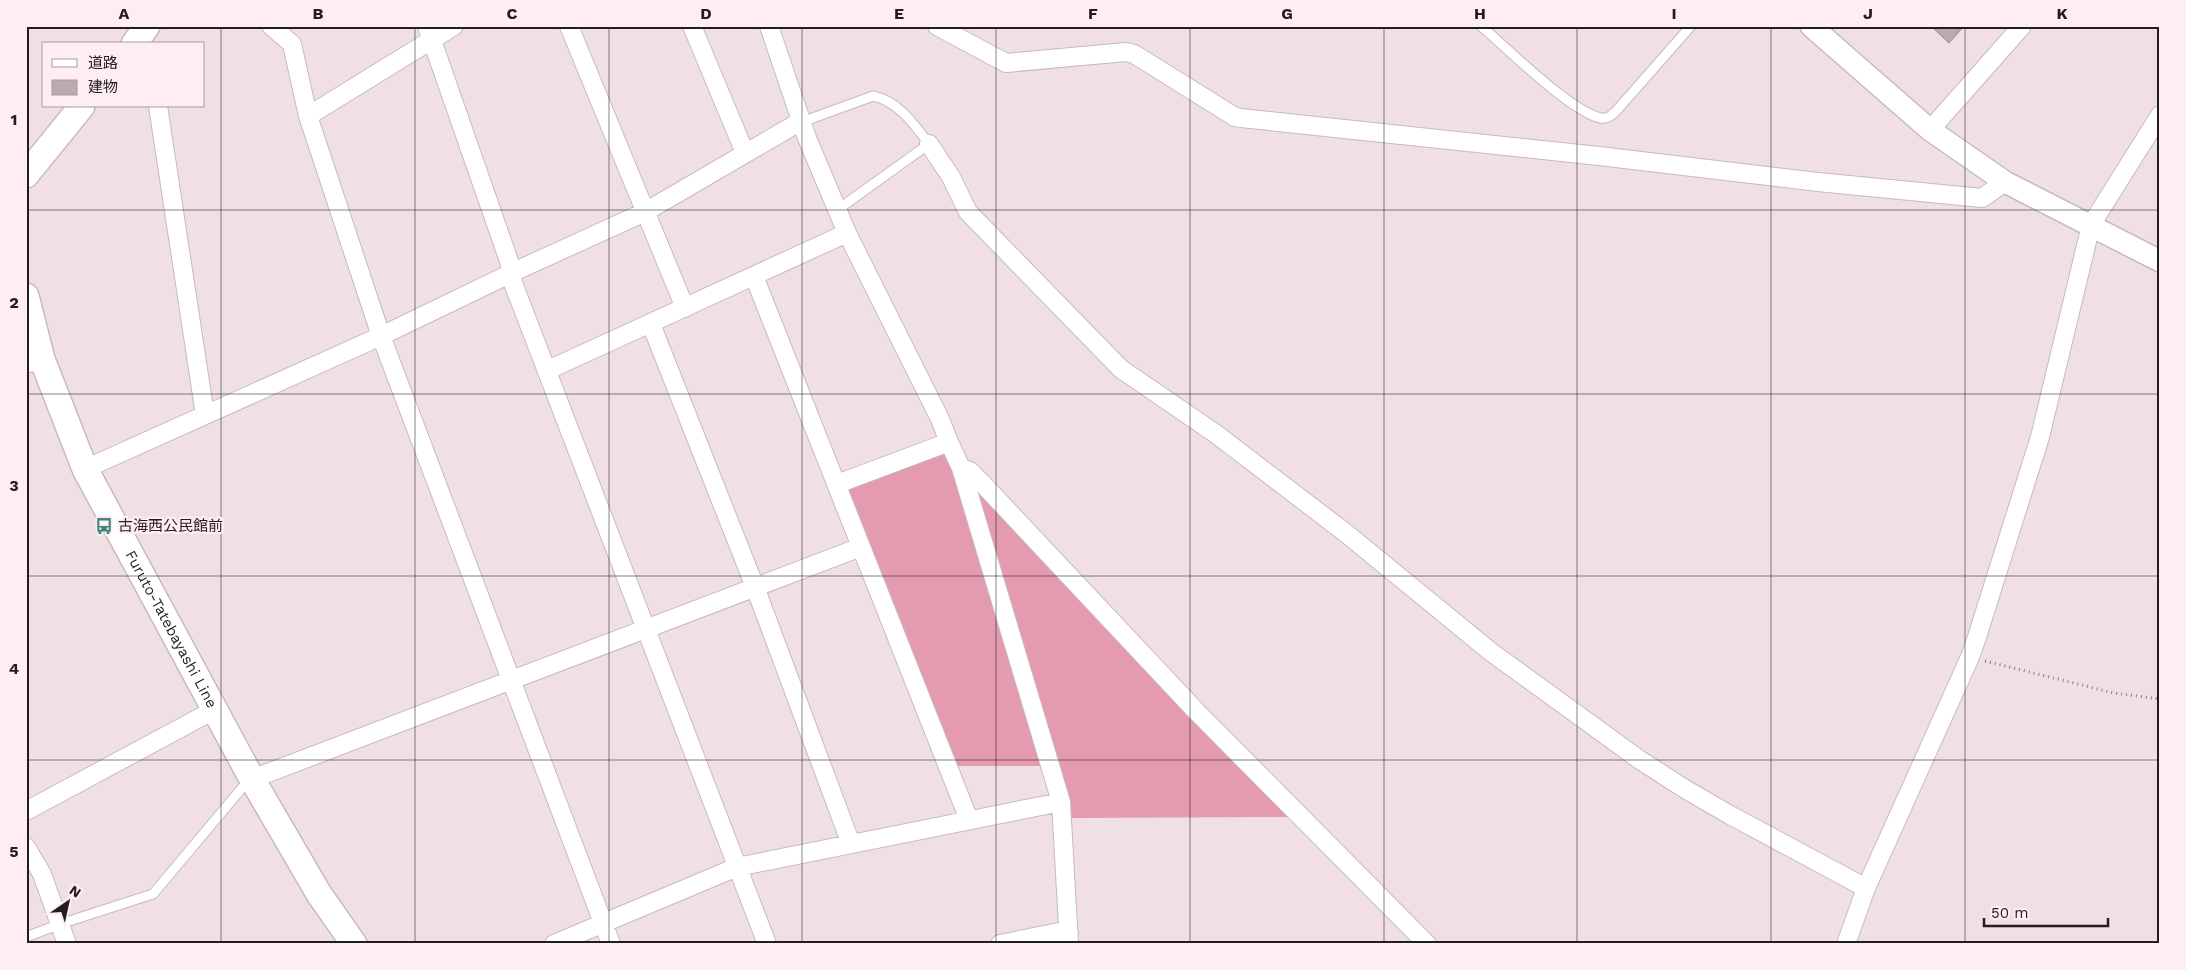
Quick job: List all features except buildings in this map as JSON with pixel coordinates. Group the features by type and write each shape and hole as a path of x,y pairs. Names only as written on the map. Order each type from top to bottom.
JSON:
{"main road":[{"path":"135,42 147,26"},
{"path":"26,175 80,108"},
{"name":"Furuto-Tatebayashi Line","path":"26,296 34,361 85,470 252,779 319,894 354,944"}],"street":[{"path":"271,26 292,44 308,116 382,336 611,944"},
{"path":"308,116 429,33 454,26"},
{"path":"569,26 685,308"},
{"path":"692,26 745,153"},
{"path":"769,26 800,120 847,233 940,419 962,468 1061,802 1069,938"},
{"path":"937,26 1006,63 1126,52 1134,54 1235,117 1241,118 1589,155 1818,182 1982,198 2005,182"},
{"path":"1811,26 1930,130 2005,182 2160,261"},
{"path":"1930,130 2022,26"},
{"path":"429,33 509,261 511,274 645,629 767,944"},
{"path":"158,108 205,415"},
{"path":"1846,944 1866,888 1970,657 2040,437 2091,225 2160,115"},
{"path":"85,470 382,336 645,212 800,120"},
{"path":"928,144 951,176 968,212 1121,369 1216,434 1378,559 1491,652 1640,760 1730,815 1866,888"},
{"path":"548,370 847,233"},
{"path":"754,276 969,820"},
{"path":"651,324 755,587 851,844"},
{"path":"837,484 949,442"},
{"path":"962,468 970,471 981,482 1196,711 1427,944"},
{"path":"252,779 861,547"},
{"path":"26,811 214,710"},
{"path":"554,944 738,867 1061,802"},
{"path":"26,847 42,874 67,944"},
{"path":"1000,944 1058,932 1069,938"}],"lane":[{"path":"1481,26 1576,107 1588,114 1602,118 1611,116 1617,110 1691,26"},
{"path":"800,120 810,119 873,96 879,97 906,115 928,144 844,205 837,208"},
{"path":"26,937 153,894 242,788 252,779"}],"path":[{"path":"1970,657 2114,693 2160,699"}],"shaded area":[{"path":"946,452 956,474 1043,766 957,766 839,490"},
{"path":"973,482 1291,817 1072,818"}],"place":[{"name":"古海西公民館前","path":"104,526"}]}
